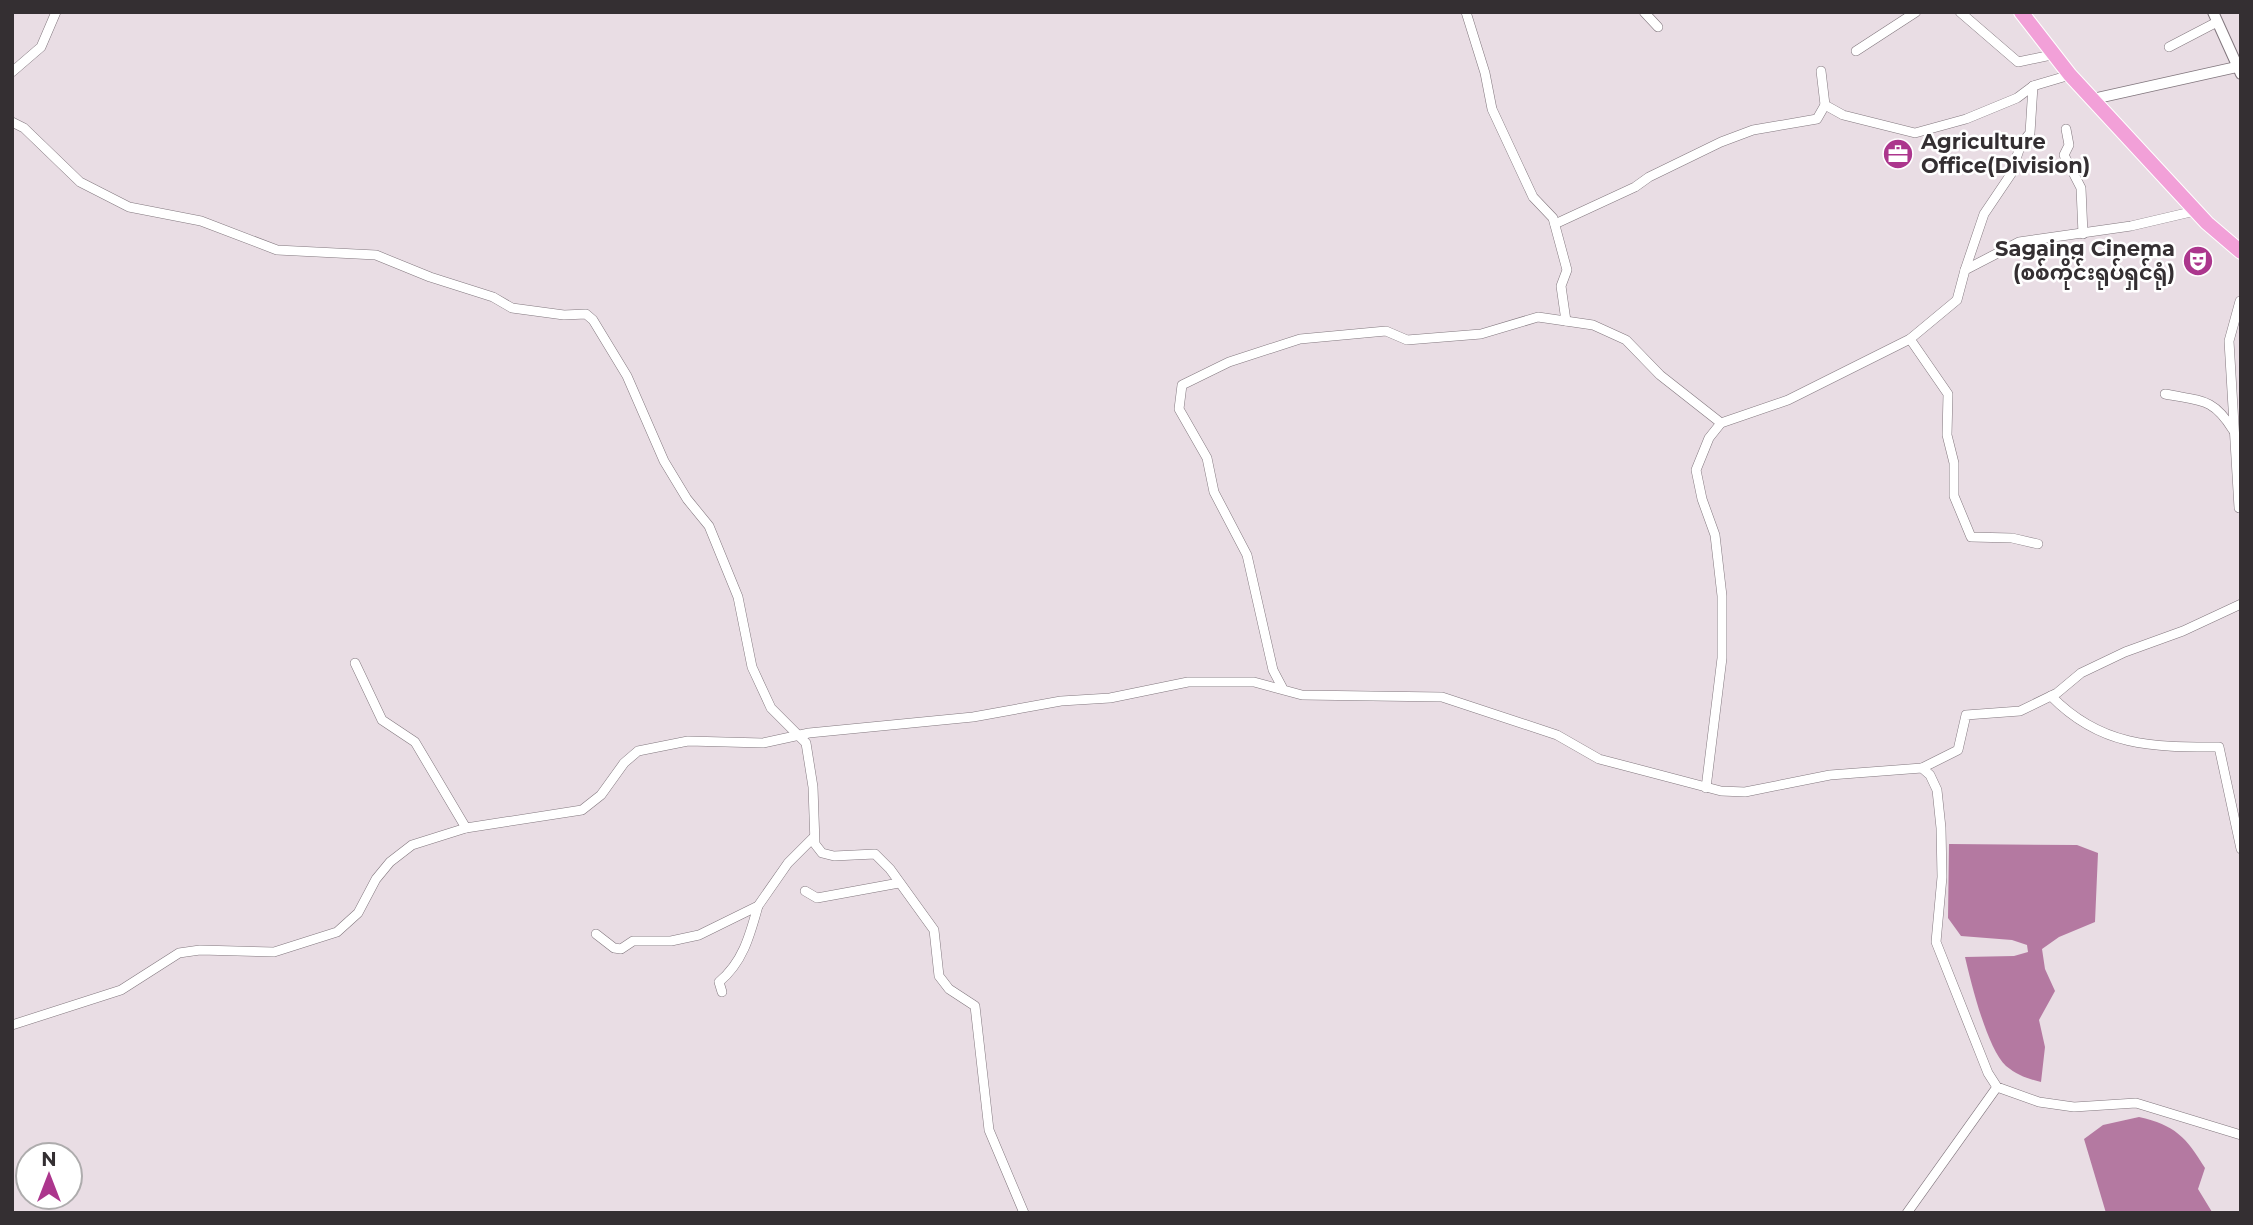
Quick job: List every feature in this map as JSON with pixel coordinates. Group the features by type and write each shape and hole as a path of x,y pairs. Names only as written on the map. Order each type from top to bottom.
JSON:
{"highway":[{"path":"2021,12 2070,75 2195,211 2241,252"}],"street":[{"path":"12,72 41,47 56,12"},
{"path":"1466,12 1485,73 1492,109 1533,197 1553,218 1555,224 1567,271 1561,286 1566,321"},
{"path":"1644,12 1658,27"},
{"path":"1856,51 1916,12"},
{"path":"1960,12 2018,62 2056,54"},
{"path":"2093,99 2240,69 2215,17 2169,47"},
{"path":"1555,224 1635,187 1649,177 1721,142 1753,130 1816,119 1825,104 1821,71"},
{"path":"1825,104 1843,115 1908,134 1966,120 2017,98 2033,86 2070,75"},
{"path":"1706,788 1722,658 1722,596 1715,535 1702,499 1696,470 1709,438 1721,423 1788,400 1910,339 1957,300 1984,215 2011,174 2021,144 2029,133 2033,86"},
{"path":"12,122 24,128 80,182 129,207 201,221 277,250 376,255 430,278 493,297 512,308 564,315 586,314 593,320 627,376 664,461 687,499 709,526 744,615 752,667 771,708 796,736 806,743 813,788 814,837 822,853 834,856 875,854 934,930 939,976 949,989 975,1006 989,1130 1024,1213"},
{"path":"2066,129 2069,145 2064,155 2081,188 2084,234"},
{"path":"1965,271 2019,242 2084,234 2195,211"},
{"path":"2239,508 2229,341 2240,301"},
{"path":"1282,687 1273,670 1247,555 1214,492 1207,458 1179,409 1182,385 1229,362 1300,339 1386,331 1407,341 1481,334 1538,317 1593,325 1626,340 1660,375 1721,423"},
{"path":"1910,339 1948,394 1947,435 1954,463 1954,496 1971,537 2012,538 2038,544"},
{"path":"2165,394 2212,403 2223,414 2234,432"},
{"path":"12,1025 121,990 179,953 200,950 274,953 337,932 358,913 376,879 390,862 411,845 466,828 582,810 601,795 624,762 638,751 688,741 763,744 796,736 973,717 1060,701 1110,698 1188,682 1254,682 1282,687 1302,695 1442,697 1557,735 1599,759 1706,788 1745,792 1830,775 1922,768 1958,750 1966,715 2020,711 2051,696 2081,673 2241,604"},
{"path":"355,663 382,720 415,742 466,828"},
{"path":"2051,696 2071,716 2115,740 2150,746 2219,747 2241,849"},
{"path":"1922,768 1930,775 1937,790 1941,828 1942,877 1936,942 1988,1073 1997,1087 2039,1102 2074,1107 2136,1103 2241,1135"},
{"path":"722,992 719,982 731,971 745,948 758,906 788,863 814,837"},
{"path":"805,891 817,898 899,883"},
{"path":"596,934 614,948 621,948 633,941 671,941 699,935 758,906"},
{"path":"1907,1213 1997,1087"}],"shaded area":[{"path":"1949,844 2077,845 2098,853 2095,922 2059,937 2042,949 2045,969 2055,991 2039,1020 2045,1047 2041,1082 2014,1072 1999,1057 1981,1014 1965,957 2014,956 2028,952 2027,945 2012,940 1961,936 1948,918"},
{"path":"2139,1117 2171,1128 2192,1148 2205,1168 2198,1189 2212,1212 2106,1213 2084,1139 2103,1125"}],"place":[{"name":"Agriculture Office(Division)","path":"1898,154"},
{"name":"Sagaing Cinema (စစ်ကိုင်းရုပ်ရှင်ရုံ)","path":"2198,261"}]}
